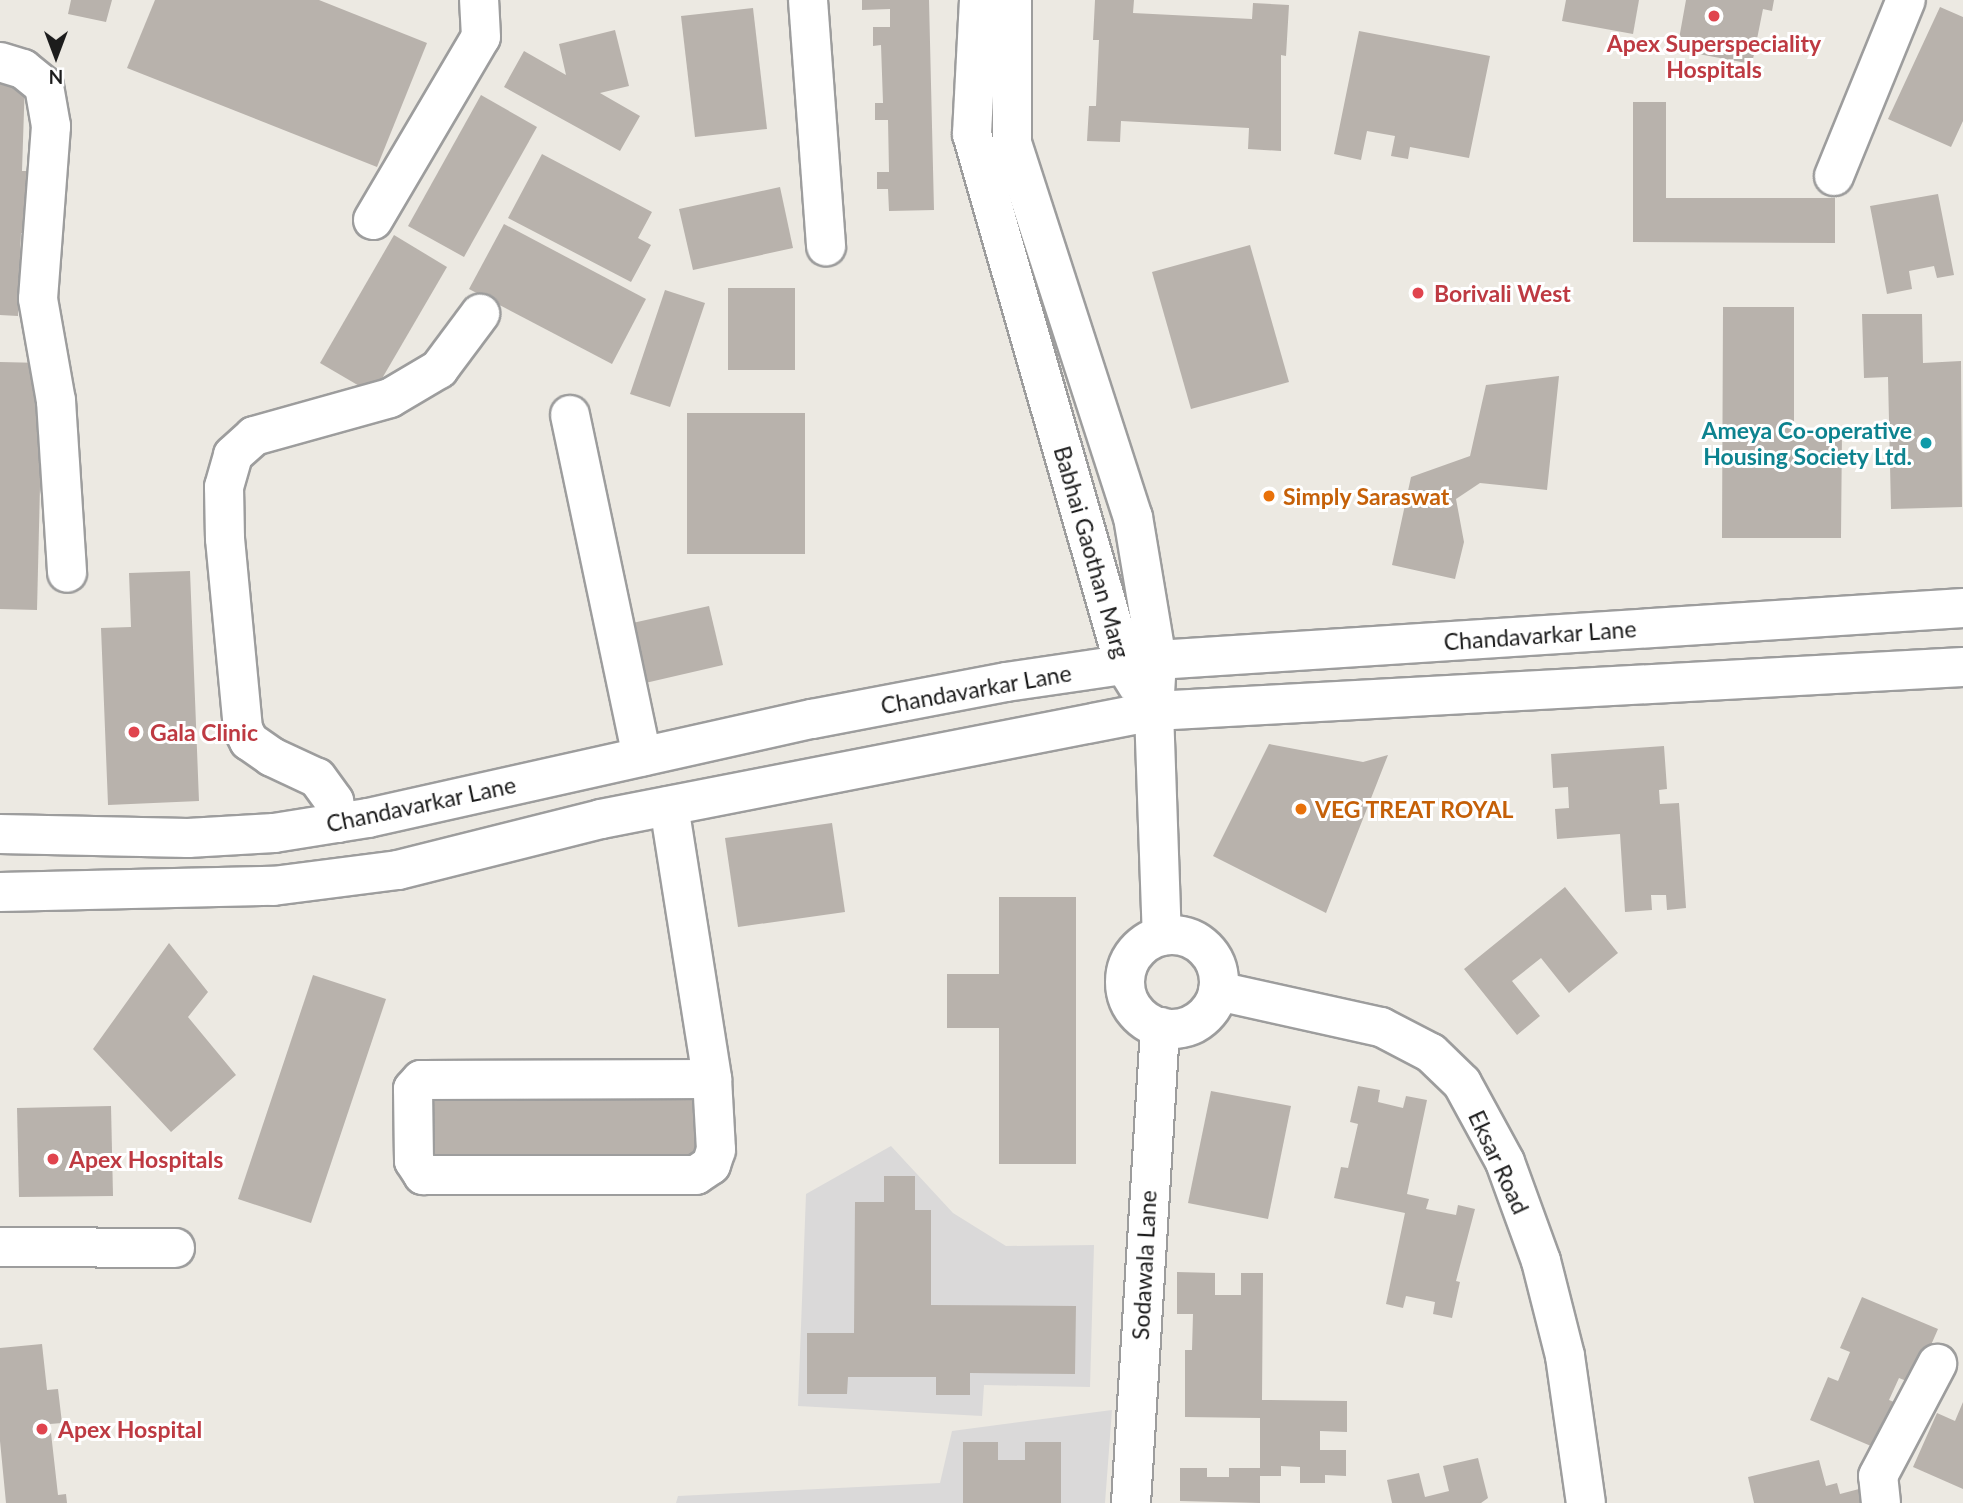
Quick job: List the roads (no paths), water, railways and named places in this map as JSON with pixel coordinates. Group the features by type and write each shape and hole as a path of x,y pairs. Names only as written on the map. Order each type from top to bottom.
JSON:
{"street":[{"path":"373,220 481,37 479,0"},
{"path":"808,0 825,246"},
{"name":"Babhai Gaothan Marg","path":"979,0 972,134 1154,711"},
{"name":"Babhai Gaothan Marg","path":"1012,0 1013,144 1133,517 1140,662"},
{"path":"1834,176 1906,0"},
{"path":"0,62 23,69 44,86 51,126 38,299 56,401 67,573"},
{"path":"338,823 334,802 317,778 272,757 249,741 243,729 225,539 227,476 233,455 254,436 390,398 439,369 480,314"},
{"path":"570,415 642,756"},
{"name":"Chandavarkar Lane","path":"0,834 188,838 274,833 338,823 903,702 1140,662 1963,608"},
{"path":"0,892 273,886 398,870 669,806 1154,711 1963,667"},
{"path":"1154,711 1162,936"},
{"path":"669,806 712,1079 716,1150 711,1165 696,1175 423,1175 414,1161 413,1089 421,1080 712,1079"},
{"path":"1177,935 1204,948 1214,961 1218,991 1203,1017 1189,1025 1160,1027 1134,1010 1125,981 1136,952 1162,936 1177,935"},
{"name":"Eksar Road","path":"1218,991 1381,1027 1431,1053 1462,1083 1504,1162 1541,1261 1565,1356 1586,1503"},
{"name":"Sodawala Lane","path":"1131,1503 1160,1027"},
{"path":"0,1247 175,1248"},
{"path":"1881,1503 1878,1476 1937,1364"}],"place":[{"name":"Apex Superspeciality Hospitals","path":"1714,16"},
{"name":"Borivali West","path":"1418,293"},
{"name":"Ameya Co-operative Housing Society Ltd.","path":"1926,443"},
{"name":"Simply Saraswat","path":"1269,496"},
{"name":"Gala Clinic","path":"134,732"},
{"name":"VEG TREAT ROYAL","path":"1301,809"},
{"name":"Apex Hospitals","path":"53,1159"},
{"name":"Apex Hospital","path":"42,1429"}]}
